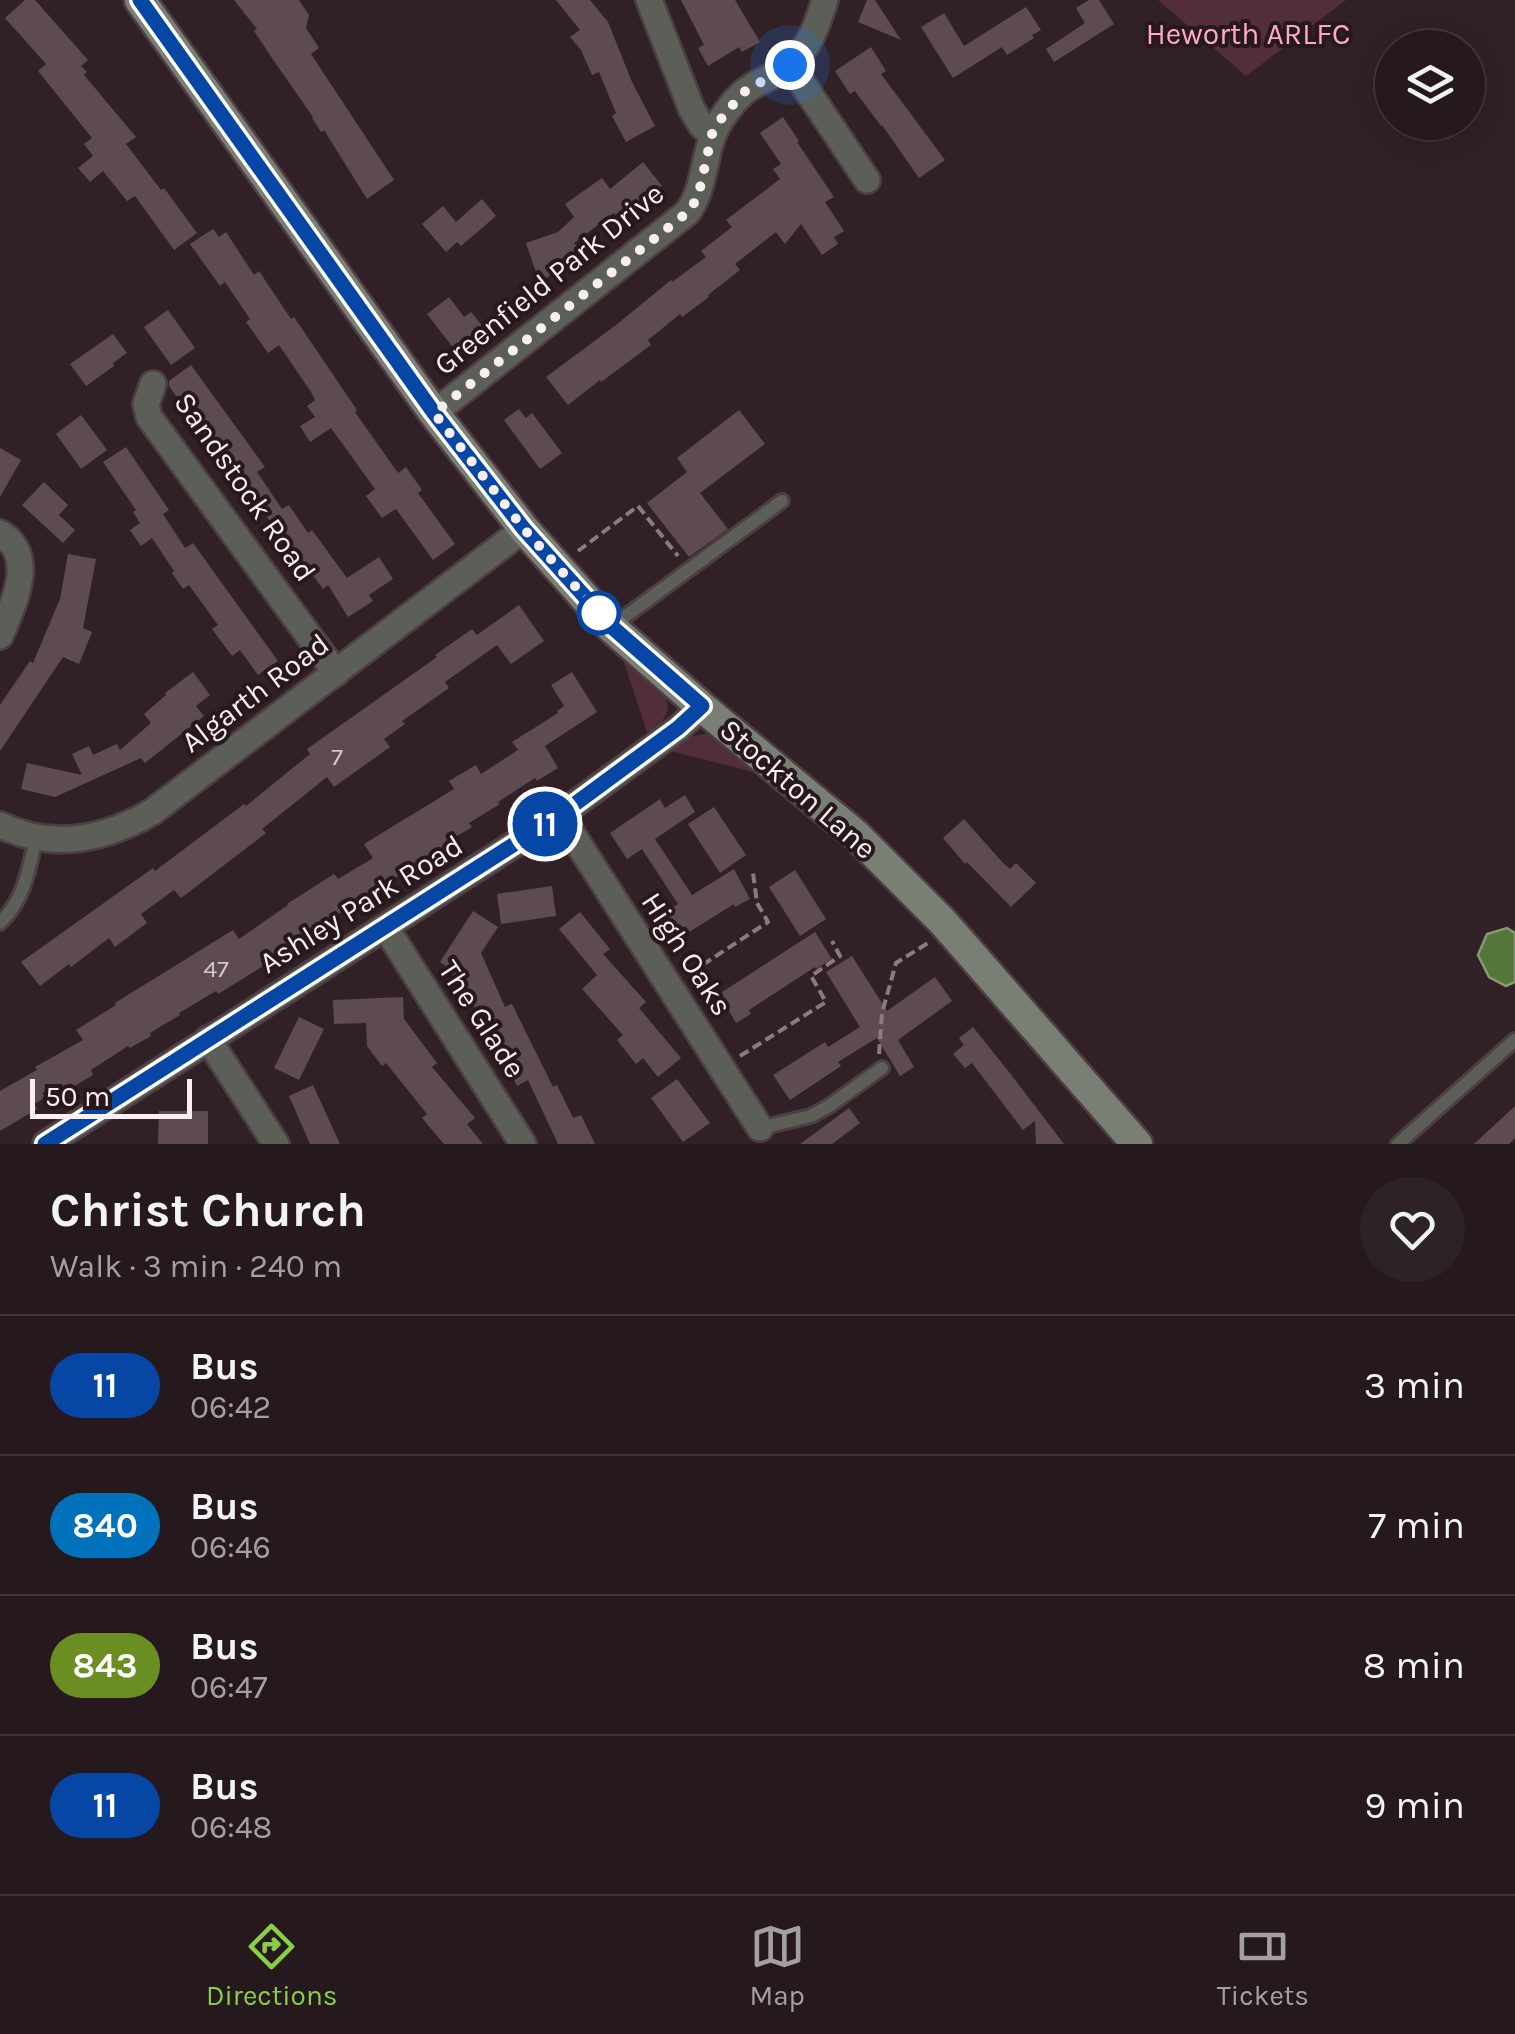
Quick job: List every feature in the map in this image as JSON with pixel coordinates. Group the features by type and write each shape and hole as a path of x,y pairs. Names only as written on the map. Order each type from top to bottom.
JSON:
{"street":[{"name":"Stockton Lane","path":"140,0 434,413 524,529 612,627 856,835 950,929 1136,1144"},
{"path":"649,0 692,110 712,134"},
{"name":"Greenfield Park Drive","path":"434,413 688,212 698,197 712,134 729,107 744,92 790,65 804,50 826,0"},
{"path":"790,65 867,180"},
{"name":"Sandstock Road","path":"154,384 146,404 149,416 336,672"},
{"name":"Algarth Road","path":"0,824 36,838 72,839 128,826 152,812 524,529"},
{"path":"0,533 10,539 20,563 10,578 15,601 0,636"},
{"name":"Ashley Park Road","path":"46,1144 560,815 702,706"},
{"name":"High Oaks","path":"560,815 760,1128"},
{"name":"The Glade","path":"386,928 523,1144"},
{"path":"208,1039 276,1144"}],"lane":[{"path":"612,627 782,502"},
{"path":"0,923 20,896 36,838"},
{"path":"1398,1144 1515,1040"},
{"path":"760,1128 811,1116 882,1068"}],"path":[{"path":"558,566 638,506 689,570"},
{"path":"669,987 768,922 757,903 753,873"},
{"path":"882,1068 882,1013 896,963 950,929"},
{"path":"722,1068 826,1002 811,976 840,956 832,941"}],"green space":[{"name":"Heworth ARLFC","path":"1158,0 1346,0 1246,76"},
{"path":"621,653 666,697 668,710 658,729 647,732"},
{"path":"711,733 765,775 667,750 687,737"}],"shaded area":[{"path":"1507,928 1515,933 1515,982 1506,986 1489,977 1478,955 1487,934"}],"building":[{"path":"25,0 35,0 88,60 81,66 87,72 84,75 136,137 126,144 197,233 174,250 135,196 127,201 103,171 90,182 78,168 93,156 84,144 92,138 38,71 46,64 5,18"},
{"path":"234,0 299,0 309,15 306,28 319,48 311,54 394,180 367,199 254,31 257,29"},
{"path":"556,0 590,0 608,22 655,126 626,142 612,116 616,113 599,72 592,75 581,50 570,37 580,30"},
{"path":"681,0 735,0 760,42 742,52 739,47 708,66 698,48 704,45"},
{"path":"867,0 875,0 901,40 858,22"},
{"path":"1089,0 1099,0 1114,24 1054,62 1046,49 1085,23 1076,8"},
{"path":"1026,7 1041,30 1032,35 1034,38 1007,55 1002,47 953,78 921,27 944,13 964,46"},
{"path":"871,47 886,71 881,74 945,160 919,178 882,125 855,91 850,94 835,71"},
{"path":"783,117 834,197 825,202 844,231 834,237 838,244 822,255 801,224 785,244 776,232 735,264 740,270 709,297 682,317 680,314 648,340 651,345 568,405 546,377 706,257 701,251 732,227 726,220 780,179 773,169 781,164 760,133"},
{"path":"643,162 662,186 620,220 614,213 574,243 579,249 540,284 526,243 558,232 574,217 565,204 602,178 610,189"},
{"path":"482,199 496,216 461,246 457,242 446,252 422,224 443,206 456,222"},
{"path":"213,229 219,237 226,232 254,275 259,271 398,473 406,467 422,490 418,493 455,544 433,560 396,509 382,518 366,496 375,489 331,428 310,442 300,426 315,417 307,406 315,400 311,392 279,345 268,353 225,282 220,286 190,244"},
{"path":"449,297 464,317 471,312 484,328 455,350 427,314"},
{"path":"168,310 195,348 171,365 144,327"},
{"path":"113,334 127,353 86,386 70,364"},
{"path":"191,365 265,467 257,472 282,509 289,505 347,578 379,557 393,579 369,595 373,601 348,617 328,585 323,589 298,555 294,558 255,499 251,502 169,386 169,381"},
{"path":"519,409 526,418 532,413 562,453 540,469 504,420"},
{"path":"739,410 765,444 700,493 728,529 689,557 647,503 687,472 677,458"},
{"path":"81,415 107,450 81,469 56,434"},
{"path":"126,447 169,510 163,514 185,548 193,543 278,661 258,675 240,650 232,656 212,629 218,625 189,585 183,589 152,538 141,546 130,530 140,523 133,512 136,510 103,462"},
{"path":"0,448 21,460 0,497"},
{"path":"44,482 68,505 59,515 75,530 63,543 22,505"},
{"path":"68,554 96,559 83,628 92,632 79,664 63,657 0,751 0,705 30,661 33,663 60,599"},
{"path":"519,605 544,641 511,664 497,645 445,682 449,688 402,721 405,724 384,739 390,747 334,787 327,777 262,829 266,833 181,898 174,890 141,914 147,923 115,947 109,938 40,986 21,962 246,806 310,754 307,749 435,655 472,629 477,635"},
{"path":"193,672 210,695 196,706 204,716 145,763 141,758 55,797 21,789 27,763 82,775 72,754 89,746 93,755 117,744 120,750 151,723 144,714"},
{"path":"572,672 597,712 545,746 558,768 498,802 469,823 472,827 442,845 444,849 352,903 270,962 179,1013 151,1036 91,1070 93,1075 34,1104 37,1109 0,1131 0,1091 83,1040 76,1030 233,930 239,939 334,874 338,879 373,858 364,844 454,789 449,781 476,765 481,774 518,750 512,742 558,713 564,706 551,685"},
{"path":"685,795 695,812 655,839 692,895 734,869 750,899 735,907 734,904 678,939 662,914 678,904 642,849 627,859 610,833 660,799 665,808"},
{"path":"714,807 746,855 720,873 688,824"},
{"path":"964,819 1003,863 1010,869 1016,863 1036,883 1011,907 943,838"},
{"path":"795,870 826,919 800,936 769,887"},
{"path":"552,886 556,916 501,924 497,894"},
{"path":"473,911 498,927 481,953 505,1007 512,1004 553,1087 557,1085 573,1118 581,1115 595,1144 558,1144 528,1080 517,1086 488,1029 485,1031 462,979 455,981 451,970 440,962"},
{"path":"580,912 610,949 603,954 646,1002 639,1008 681,1058 658,1077 643,1058 636,1064 617,1040 623,1035 582,989 597,975 559,929"},
{"path":"815,932 832,959 749,1010 751,1014 736,1023 719,994"},
{"path":"852,956 887,1011 935,977 952,1001 898,1040 914,1067 900,1076 877,1038 838,1062 841,1066 790,1100 773,1075 825,1042 828,1047 860,1027 826,972"},
{"path":"403,997 404,1019 437,1063 432,1067 475,1118 467,1124 483,1144 444,1144 422,1118 427,1114 367,1046 366,1023 334,1024 333,1000"},
{"path":"299,1017 324,1029 299,1080 274,1068"},
{"path":"973,1027 1064,1144 1036,1144 1035,1121 1023,1130 972,1063 965,1068 953,1054 964,1045 959,1038"},
{"path":"677,1079 710,1123 683,1142 651,1098"},
{"path":"313,1085 340,1144 310,1144 289,1096"},
{"path":"1515,1106 1515,1138 1509,1144 1474,1144"},
{"path":"849,1108 860,1123 832,1144 800,1144"},
{"path":"159,1111 208,1111 208,1144 158,1144"}],"bus line":[{"name":"11","path":"45,1144 560,815 702,706 612,627 524,529 434,413 140,0"}],"route":[{"path":"599,613 524,529 434,413 688,212 698,197 712,134 723,116 744,92 790,65"}]}
